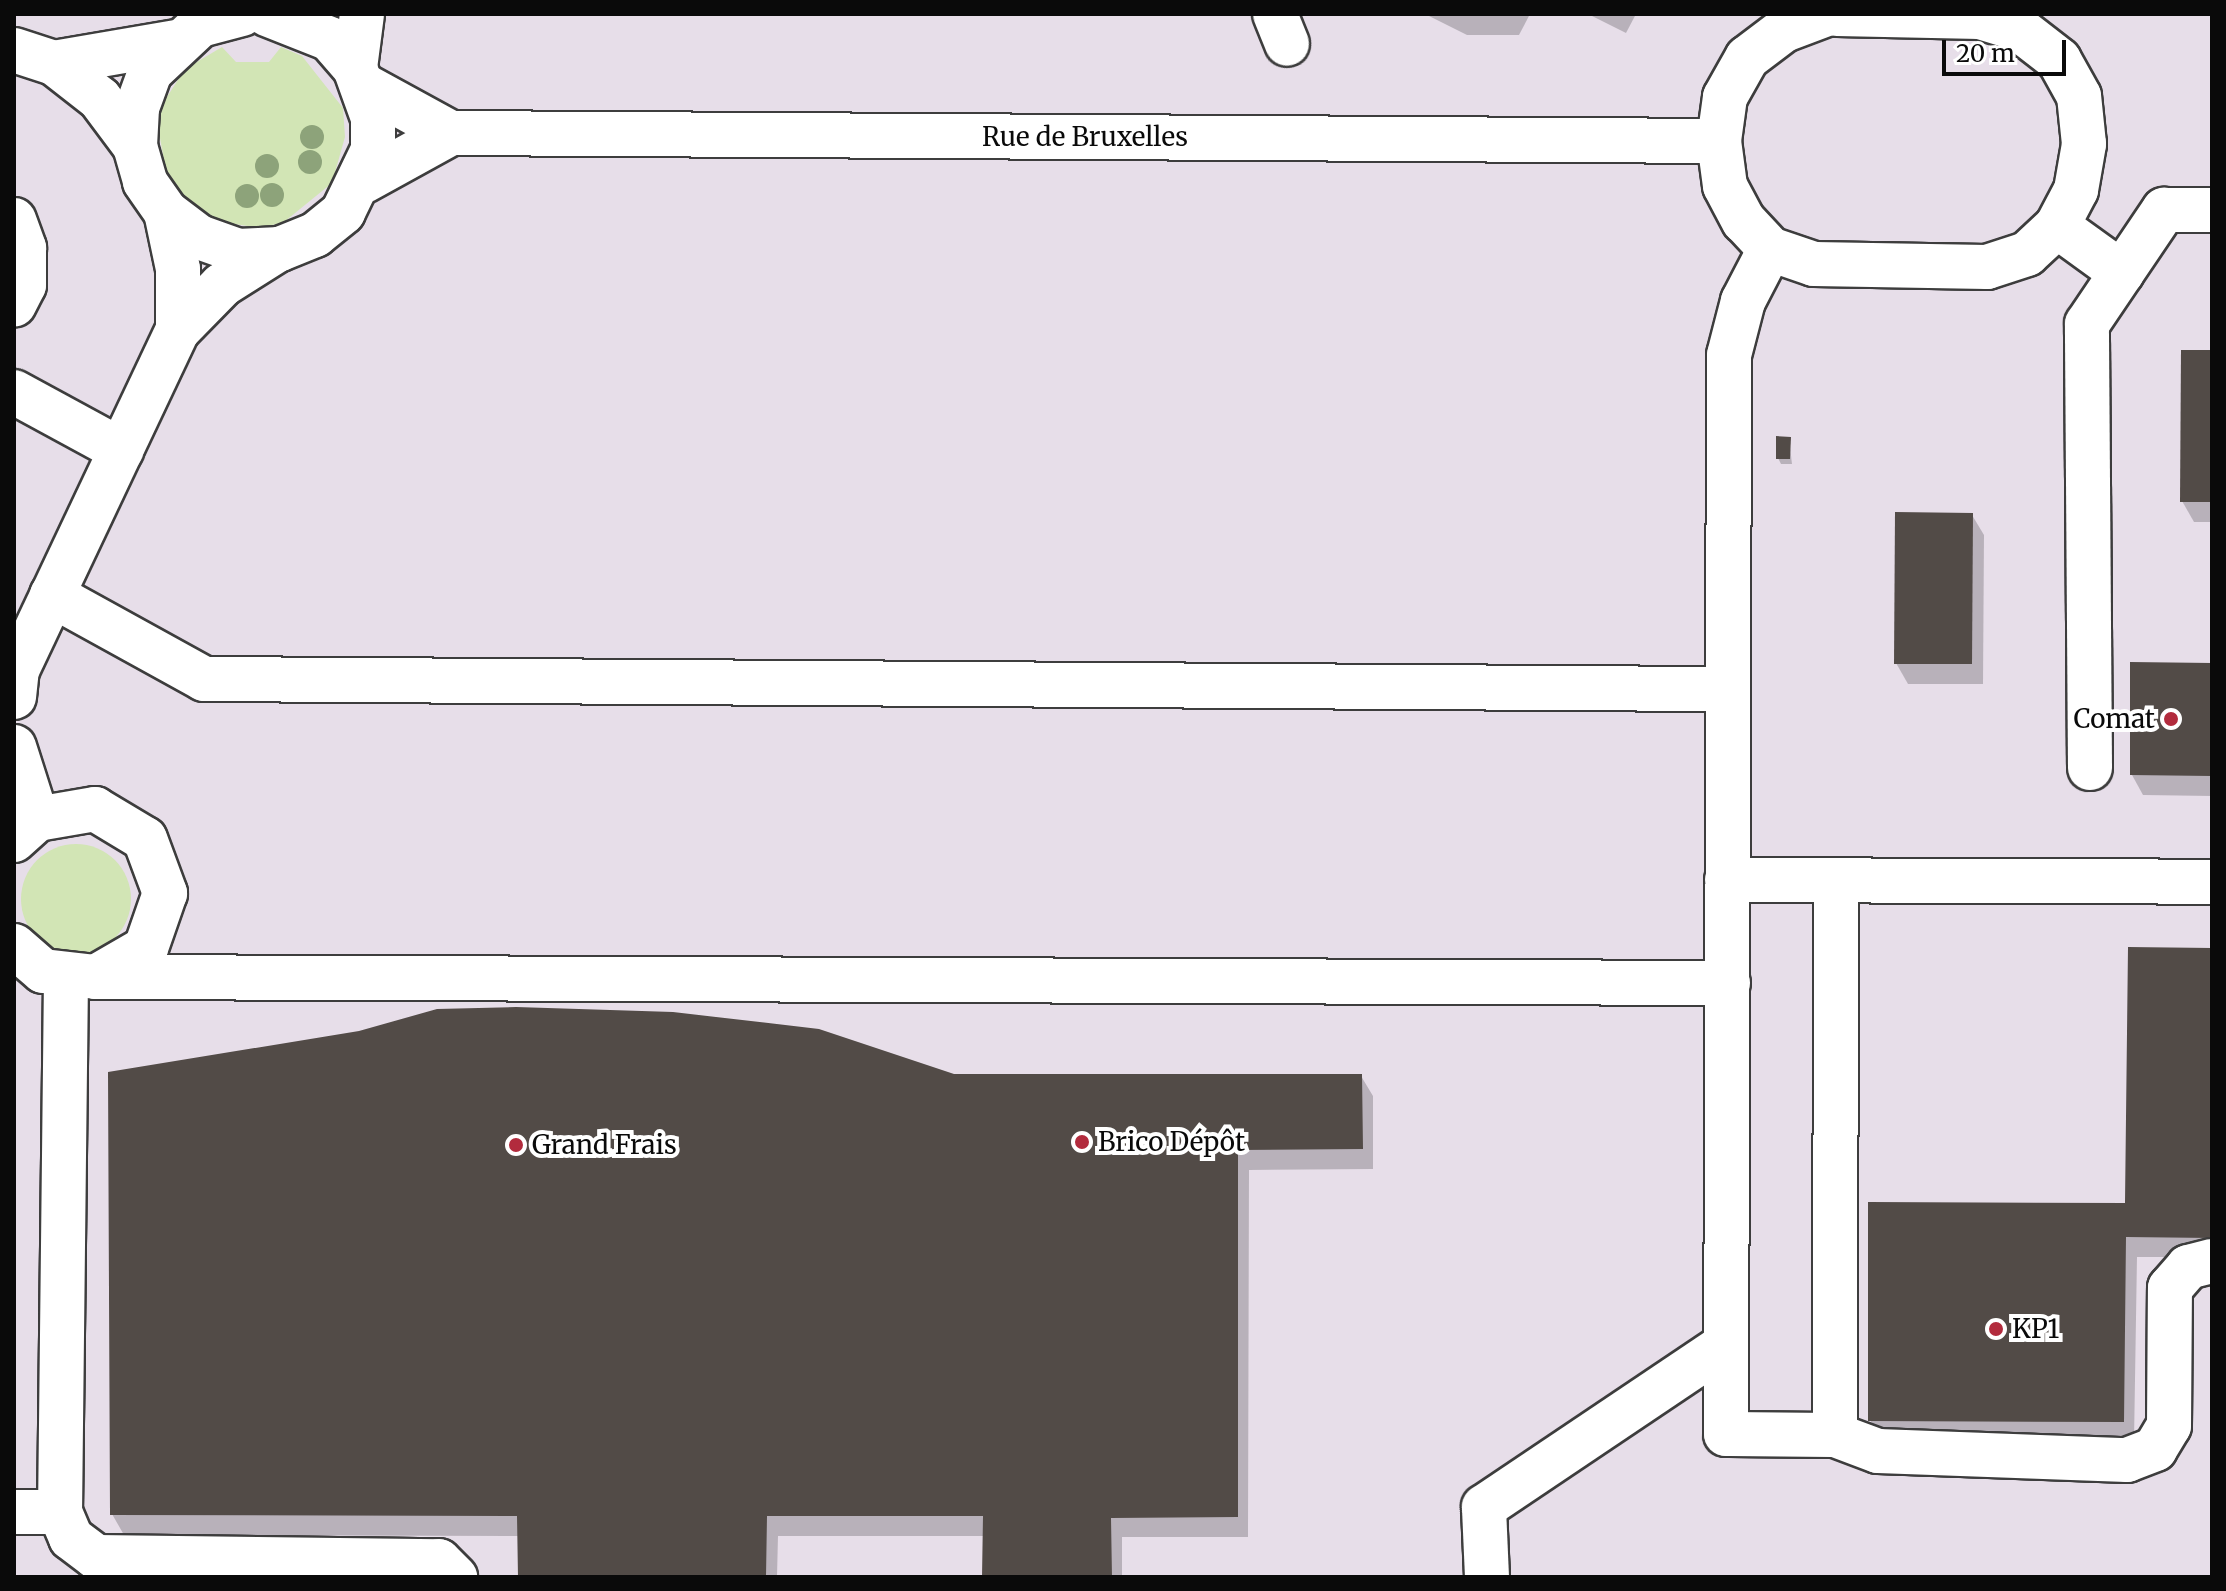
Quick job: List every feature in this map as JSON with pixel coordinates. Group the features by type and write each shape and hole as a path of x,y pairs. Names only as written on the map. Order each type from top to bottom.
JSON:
{"street":[{"path":"135,146 141,96 175,42 200,25 242,14"},
{"name":"Rue de Bruxelles","path":"267,14 330,39 360,77 451,133"},
{"path":"14,697 17,670 178,330 222,285 280,249 315,235 343,212 364,181 373,150 360,77 362,14"},
{"path":"1827,14 1784,30 1747,58 1725,97 1719,141 1725,186 1770,249 1814,264 1987,267 2027,254 2057,226 2076,190 2084,144 2079,96 2059,60 2019,29 1980,17 1837,14"},
{"path":"34,57 175,42"},
{"path":"34,57 100,99 135,146 145,182 166,212 199,237 238,251 280,249"},
{"name":"Rue de Bruxelles","path":"364,181 451,133 1719,141"},
{"path":"2090,768 2087,324 2164,210 2212,210"},
{"path":"166,212 178,269 178,330"},
{"path":"14,220 24,285 14,305"},
{"path":"2057,226 2122,273"},
{"path":"1770,249 1743,301 1729,355 1726,1434 1835,1435 1878,1451 2127,1460 2155,1449 2169,1426 2170,1288 2188,1267 2212,1261"},
{"path":"14,392 121,450"},
{"path":"52,595 204,679 1726,689"},
{"path":"14,747 26,829 95,809 134,829 160,864 161,922 123,967 81,977"},
{"path":"1727,880 2212,882"},
{"path":"1835,1435 1836,880"},
{"path":"17,956 81,977 1728,983"},
{"path":"81,977 60,1512 71,1538 96,1557 439,1561 455,1577"},
{"path":"1487,1577 1484,1507 1725,1345"},
{"path":"14,1512 60,1512"}],"shaded area":[{"path":"14,14 2212,14 2212,1577 14,1577"}],"green space":[{"path":"222,47 236,62 269,62 281,47 302,56 343,108 345,137 332,183 284,222 261,228 214,221 195,210 166,172 158,127 163,103 185,69"},
{"path":"76,844 97,849 115,860 126,878 131,899 126,920 115,938 97,949 76,954 55,949 37,938 26,920 21,899 26,878 37,860 55,849"}],"building":[{"path":"2181,350 2212,350 2212,502 2180,502"},
{"path":"1776,436 1791,437 1790,459 1776,459"},
{"path":"1895,512 1973,513 1972,664 1894,664"},
{"name":"Comat","path":"2130,662 2212,663 2212,776 2130,775"},
{"name":"KP1","path":"2128,947 2212,948 2212,1238 2126,1237 2124,1422 1868,1421 1868,1202 2125,1203"},
{"path":"516,1007 673,1012 819,1029 954,1074 1362,1074 1363,1149 1238,1150 1238,1517 1111,1518 1112,1577 982,1577 983,1516 767,1516 766,1577 518,1577 517,1516 110,1515 108,1072 359,1031 437,1009"}],"place":[{"name":"Comat","path":"2171,719"},
{"name":"Brico Dépôt","path":"1082,1142"},
{"name":"Grand Frais","path":"516,1145"},
{"name":"KP1","path":"1996,1329"}]}
